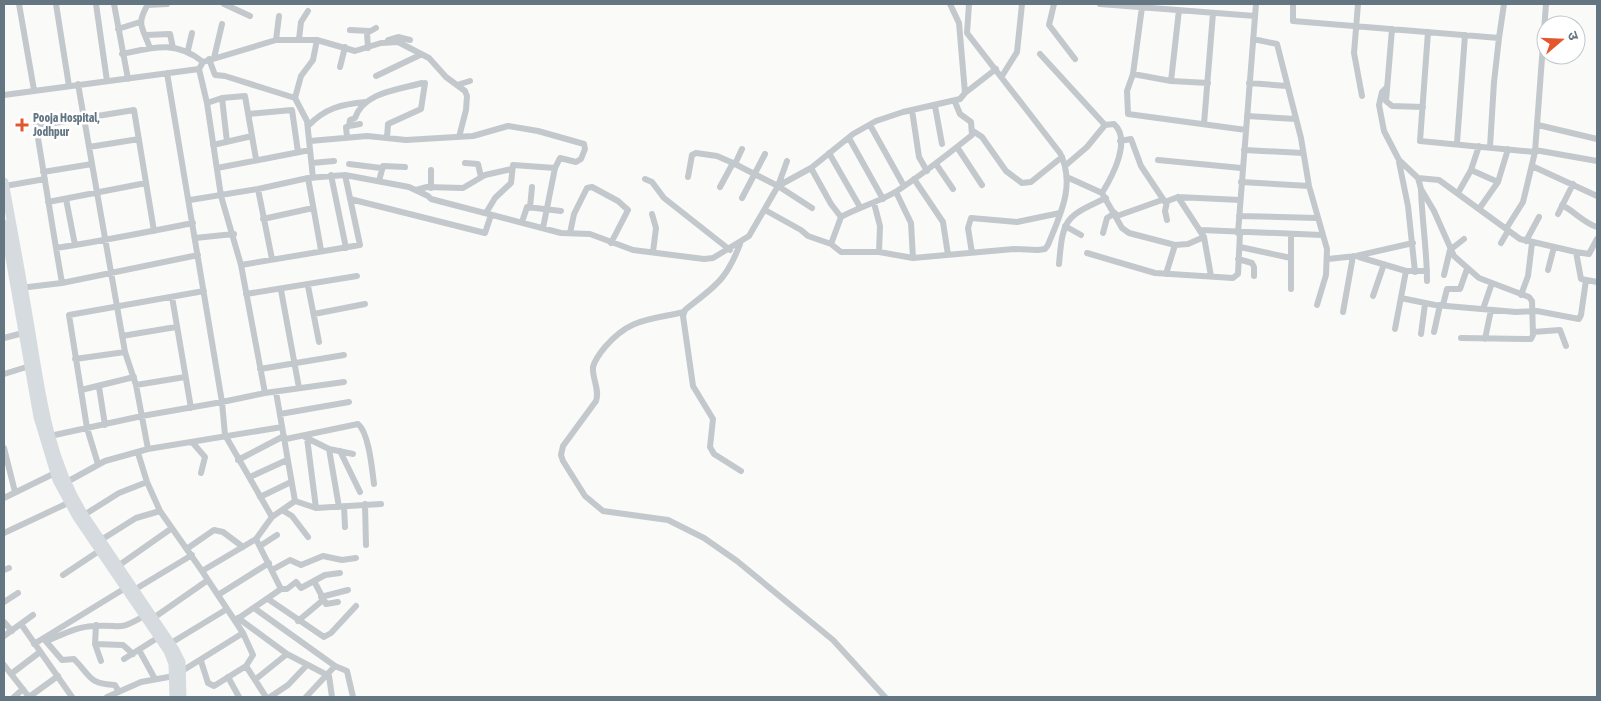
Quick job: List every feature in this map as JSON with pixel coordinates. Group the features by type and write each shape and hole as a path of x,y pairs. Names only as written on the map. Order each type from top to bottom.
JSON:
{"street":[{"path":"19,4 34,90"},
{"path":"56,4 68,86"},
{"path":"96,4 107,81"},
{"path":"114,4 128,78"},
{"path":"150,48 140,22 141,14 148,5 167,4"},
{"path":"224,4 250,16"},
{"path":"950,4 958,23 965,93"},
{"path":"967,33 969,4"},
{"path":"1002,76 1017,52 1022,4"},
{"path":"1054,4 1049,25 1075,59"},
{"path":"1100,4 1255,16"},
{"path":"1087,253 1166,274 1235,277 1238,274 1241,168 1246,130 1256,4"},
{"path":"1293,4 1293,21 1499,38"},
{"path":"1358,4 1354,60 1362,96"},
{"path":"1490,147 1494,82 1504,4"},
{"path":"1501,243 1523,202 1535,151 1546,4"},
{"path":"1142,7 1133,74 1127,91 1128,114 1246,130"},
{"path":"1171,81 1179,10"},
{"path":"299,39 301,22 308,11"},
{"path":"1204,124 1213,12"},
{"path":"276,40 279,16"},
{"path":"118,29 140,22"},
{"path":"765,210 808,236 831,244 841,252 879,252 913,258 1045,249 1068,190 1066,165 1009,85 958,23"},
{"path":"4,95 199,69 208,60 222,24"},
{"path":"350,30 369,31 376,28"},
{"path":"1392,29 1387,87 1388,104 1423,107"},
{"path":"368,48 366,35 369,31"},
{"path":"1428,32 1420,141 1535,151 1597,161"},
{"path":"188,50 192,33"},
{"path":"146,35 170,34 173,48"},
{"path":"1457,143 1465,35"},
{"path":"208,60 276,40 317,40 356,51 398,36 410,40"},
{"path":"1253,39 1277,44 1296,119 1309,186 1328,259 1317,305"},
{"path":"295,98 301,76 313,60 317,40"},
{"path":"961,47 973,40"},
{"path":"381,43 398,42 434,62 446,77 465,91 467,102 459,137"},
{"path":"340,68 345,47"},
{"path":"122,54 150,48 188,50 208,60 214,75 225,76 295,98 300,104 308,126 312,163 310,178 313,208 321,250"},
{"path":"1040,54 1105,125"},
{"path":"376,76 420,55"},
{"path":"199,69 207,103 221,196 234,234 265,393"},
{"path":"778,186 811,168 849,138 870,125 912,110 955,102 996,69"},
{"path":"167,74 190,200 222,402 225,435 272,517"},
{"path":"1133,74 1171,81 1208,83"},
{"path":"457,85 470,81"},
{"path":"350,126 350,120 355,118 358,111 373,96 423,83 421,109 388,124 386,138"},
{"path":"1249,83 1287,86"},
{"path":"78,84 125,352 136,385 148,449"},
{"path":"1387,87 1380,98 1381,121 1399,160 1408,206 1415,272"},
{"path":"207,103 222,98 245,96 256,159"},
{"path":"222,98 227,142"},
{"path":"308,126 318,116 337,106 366,102"},
{"path":"955,102 960,114 982,137 1006,172 1022,183 1031,182 1062,157"},
{"path":"935,106 942,144"},
{"path":"62,283 36,126 134,110 154,231"},
{"path":"249,114 292,110 298,152"},
{"path":"912,110 921,161 926,170"},
{"path":"1247,116 1296,119"},
{"path":"1059,264 1061,239 1065,226 1073,214 1104,196 1118,164 1120,134 1116,125 1112,123 1105,125 1087,148 1066,165"},
{"path":"347,137 346,127 360,124"},
{"path":"870,125 904,185"},
{"path":"1538,125 1597,139"},
{"path":"310,141 367,136 386,138 477,136 508,126 538,130 584,144 585,149 578,161 560,158 555,168 543,228"},
{"path":"831,244 841,217 896,192 936,164 972,135 972,127"},
{"path":"213,145 252,136"},
{"path":"849,138 882,198"},
{"path":"89,147 139,139"},
{"path":"1120,141 1131,139 1141,166 1165,201 1167,220"},
{"path":"1458,193 1471,170 1479,146"},
{"path":"957,147 982,185"},
{"path":"1479,209 1498,182 1508,149"},
{"path":"217,168 310,150"},
{"path":"720,186 742,150"},
{"path":"1244,150 1303,152"},
{"path":"688,177 692,155 696,153 717,156 755,173 812,208"},
{"path":"830,153 860,207"},
{"path":"742,198 765,154"},
{"path":"1158,160 1241,168"},
{"path":"1399,160 1418,178 1421,189 1427,281"},
{"path":"312,163 334,161"},
{"path":"190,200 221,196 310,178 345,175 416,190 431,199 543,228 570,233 590,234 633,250 704,259 719,256 749,236 778,186 788,161"},
{"path":"465,163 478,164 481,177"},
{"path":"43,172 92,164"},
{"path":"350,164 381,168 385,165 405,167"},
{"path":"350,200 485,233 488,214 495,198 511,183 512,169 515,164 555,168"},
{"path":"936,164 953,190"},
{"path":"1532,166 1597,196"},
{"path":"379,181 381,168"},
{"path":"811,168 841,217"},
{"path":"416,190 463,188 481,177 512,169"},
{"path":"431,170 431,188"},
{"path":"1471,170 1498,182"},
{"path":"331,175 346,248"},
{"path":"240,265 360,245 345,175"},
{"path":"1068,178 1104,196 1125,231 1174,245 1188,244 1203,234 1322,235"},
{"path":"1418,178 1439,180 1507,230 1529,242 1589,254 1597,239"},
{"path":"45,179 4,184 33,365 68,503 118,566 129,588"},
{"path":"645,179 652,182 664,198 730,250"},
{"path":"914,179 944,222 948,255"},
{"path":"1242,182 1309,186"},
{"path":"48,202 146,183"},
{"path":"1558,214 1573,184"},
{"path":"570,233 575,211 587,188 592,186 618,200 628,210 611,243"},
{"path":"530,207 532,187"},
{"path":"258,189 272,259"},
{"path":"1421,189 1434,211 1450,250 1467,269 1492,283 1531,299 1533,332 1532,337 1527,340 1461,338"},
{"path":"896,192 911,223 913,258"},
{"path":"1178,197 1203,234 1211,276"},
{"path":"1103,233 1107,218 1178,197 1240,200"},
{"path":"66,199 75,245"},
{"path":"874,203 880,226 879,252"},
{"path":"1562,205 1575,212 1589,225 1597,227"},
{"path":"263,219 313,208"},
{"path":"522,222 525,208 560,211"},
{"path":"972,253 968,228 971,218 1017,222 1060,213"},
{"path":"652,214 656,228 653,252"},
{"path":"1239,216 1317,218"},
{"path":"1521,294 1528,276 1529,242 1538,217"},
{"path":"56,248 193,223"},
{"path":"4,224 6,245 20,288 23,333 33,365 38,416 54,473 84,515 149,618 178,674 182,697"},
{"path":"1065,226 1081,235"},
{"path":"195,238 234,234"},
{"path":"1291,289 1292,234"},
{"path":"1444,275 1450,250 1464,239"},
{"path":"740,243 730,270 684,312 628,326 616,334 599,354 594,367 598,393 596,401 563,446 561,454 563,461 585,496 602,511 668,520 704,538 737,561 833,640 885,697"},
{"path":"1328,259 1354,256 1413,243"},
{"path":"1166,274 1174,245"},
{"path":"1240,247 1291,258"},
{"path":"1548,270 1554,247"},
{"path":"1576,252 1579,275 1586,280 1597,282"},
{"path":"20,288 62,283 198,255"},
{"path":"1354,256 1406,272 1427,270"},
{"path":"1342,312 1354,256"},
{"path":"1238,259 1250,261 1254,265 1254,276"},
{"path":"1373,296 1384,264"},
{"path":"1434,332 1447,290 1460,289 1467,269"},
{"path":"1395,329 1406,272"},
{"path":"246,294 308,286 357,276"},
{"path":"1401,298 1425,304 1491,310 1532,311 1579,319 1586,280"},
{"path":"1483,309 1492,283"},
{"path":"308,286 319,342"},
{"path":"98,464 88,428 75,360 69,315 204,290"},
{"path":"281,290 299,388"},
{"path":"172,297 191,408"},
{"path":"314,314 365,304"},
{"path":"1421,334 1425,304"},
{"path":"1485,339 1491,310"},
{"path":"684,312 693,386 713,419 710,447 714,454 741,471"},
{"path":"122,336 176,327"},
{"path":"1533,332 1560,330 1566,346"},
{"path":"4,338 23,333"},
{"path":"75,360 125,352"},
{"path":"260,369 294,365 344,355"},
{"path":"4,374 33,365"},
{"path":"81,390 134,377"},
{"path":"136,385 185,377"},
{"path":"50,436 142,416 265,393 344,382"},
{"path":"99,387 105,425"},
{"path":"276,392 295,501"},
{"path":"280,414 349,402"},
{"path":"238,460 285,437 304,437 347,425 360,426 368,446 374,484"},
{"path":"63,484 98,464 148,449 282,427"},
{"path":"304,437 330,449 353,454"},
{"path":"304,437 316,508"},
{"path":"192,442 205,457 202,473"},
{"path":"4,448 15,492"},
{"path":"330,449 345,527"},
{"path":"340,451 360,492"},
{"path":"138,453 147,482 160,511 188,548 236,619 253,653 246,666 214,686 210,686 201,661"},
{"path":"250,477 287,460"},
{"path":"4,498 54,473"},
{"path":"84,515 119,493 147,482"},
{"path":"260,497 291,482"},
{"path":"295,501 316,508 381,504"},
{"path":"202,571 256,539 272,517 295,501"},
{"path":"4,533 68,503"},
{"path":"365,504 366,545"},
{"path":"282,510 292,516 308,537"},
{"path":"63,575 136,518 160,511"},
{"path":"118,566 172,528"},
{"path":"188,548 214,530 223,532 243,547"},
{"path":"260,546 277,535"},
{"path":"256,539 282,589"},
{"path":"34,644 129,588 192,555"},
{"path":"272,570 290,560 301,564 323,556 342,560 356,558"},
{"path":"218,595 269,563"},
{"path":"236,619 296,582 301,588 325,575 340,573"},
{"path":"45,639 78,629 96,626 124,627 149,618 208,580"},
{"path":"314,580 326,604 338,602"},
{"path":"298,621 322,598 348,590"},
{"path":"4,602 18,593"},
{"path":"268,599 324,637 331,633 356,606"},
{"path":"171,643 227,608"},
{"path":"254,608 335,666 349,673 348,684 353,697"},
{"path":"4,636 33,615"},
{"path":"149,618 171,643 181,662 174,697"},
{"path":"236,619 287,654 327,675 331,680 332,697"},
{"path":"4,622 12,631"},
{"path":"21,624 72,697"},
{"path":"96,626 95,644 101,661"},
{"path":"107,697 155,679 178,674 243,633"},
{"path":"124,659 159,637"},
{"path":"45,639 62,660 74,659 94,681 103,686 116,685 119,692"},
{"path":"95,644 123,645 136,652 155,679"},
{"path":"12,674 40,652"},
{"path":"256,679 287,654"},
{"path":"270,697 288,685 307,665"},
{"path":"4,666 29,697 58,676"},
{"path":"246,666 266,697"},
{"path":"306,697 335,666"},
{"path":"228,677 239,697"},
{"path":"14,697 23,690"}],"place":[{"name":"Pooja Hospital, Jodhpur","path":"22,125"}]}
